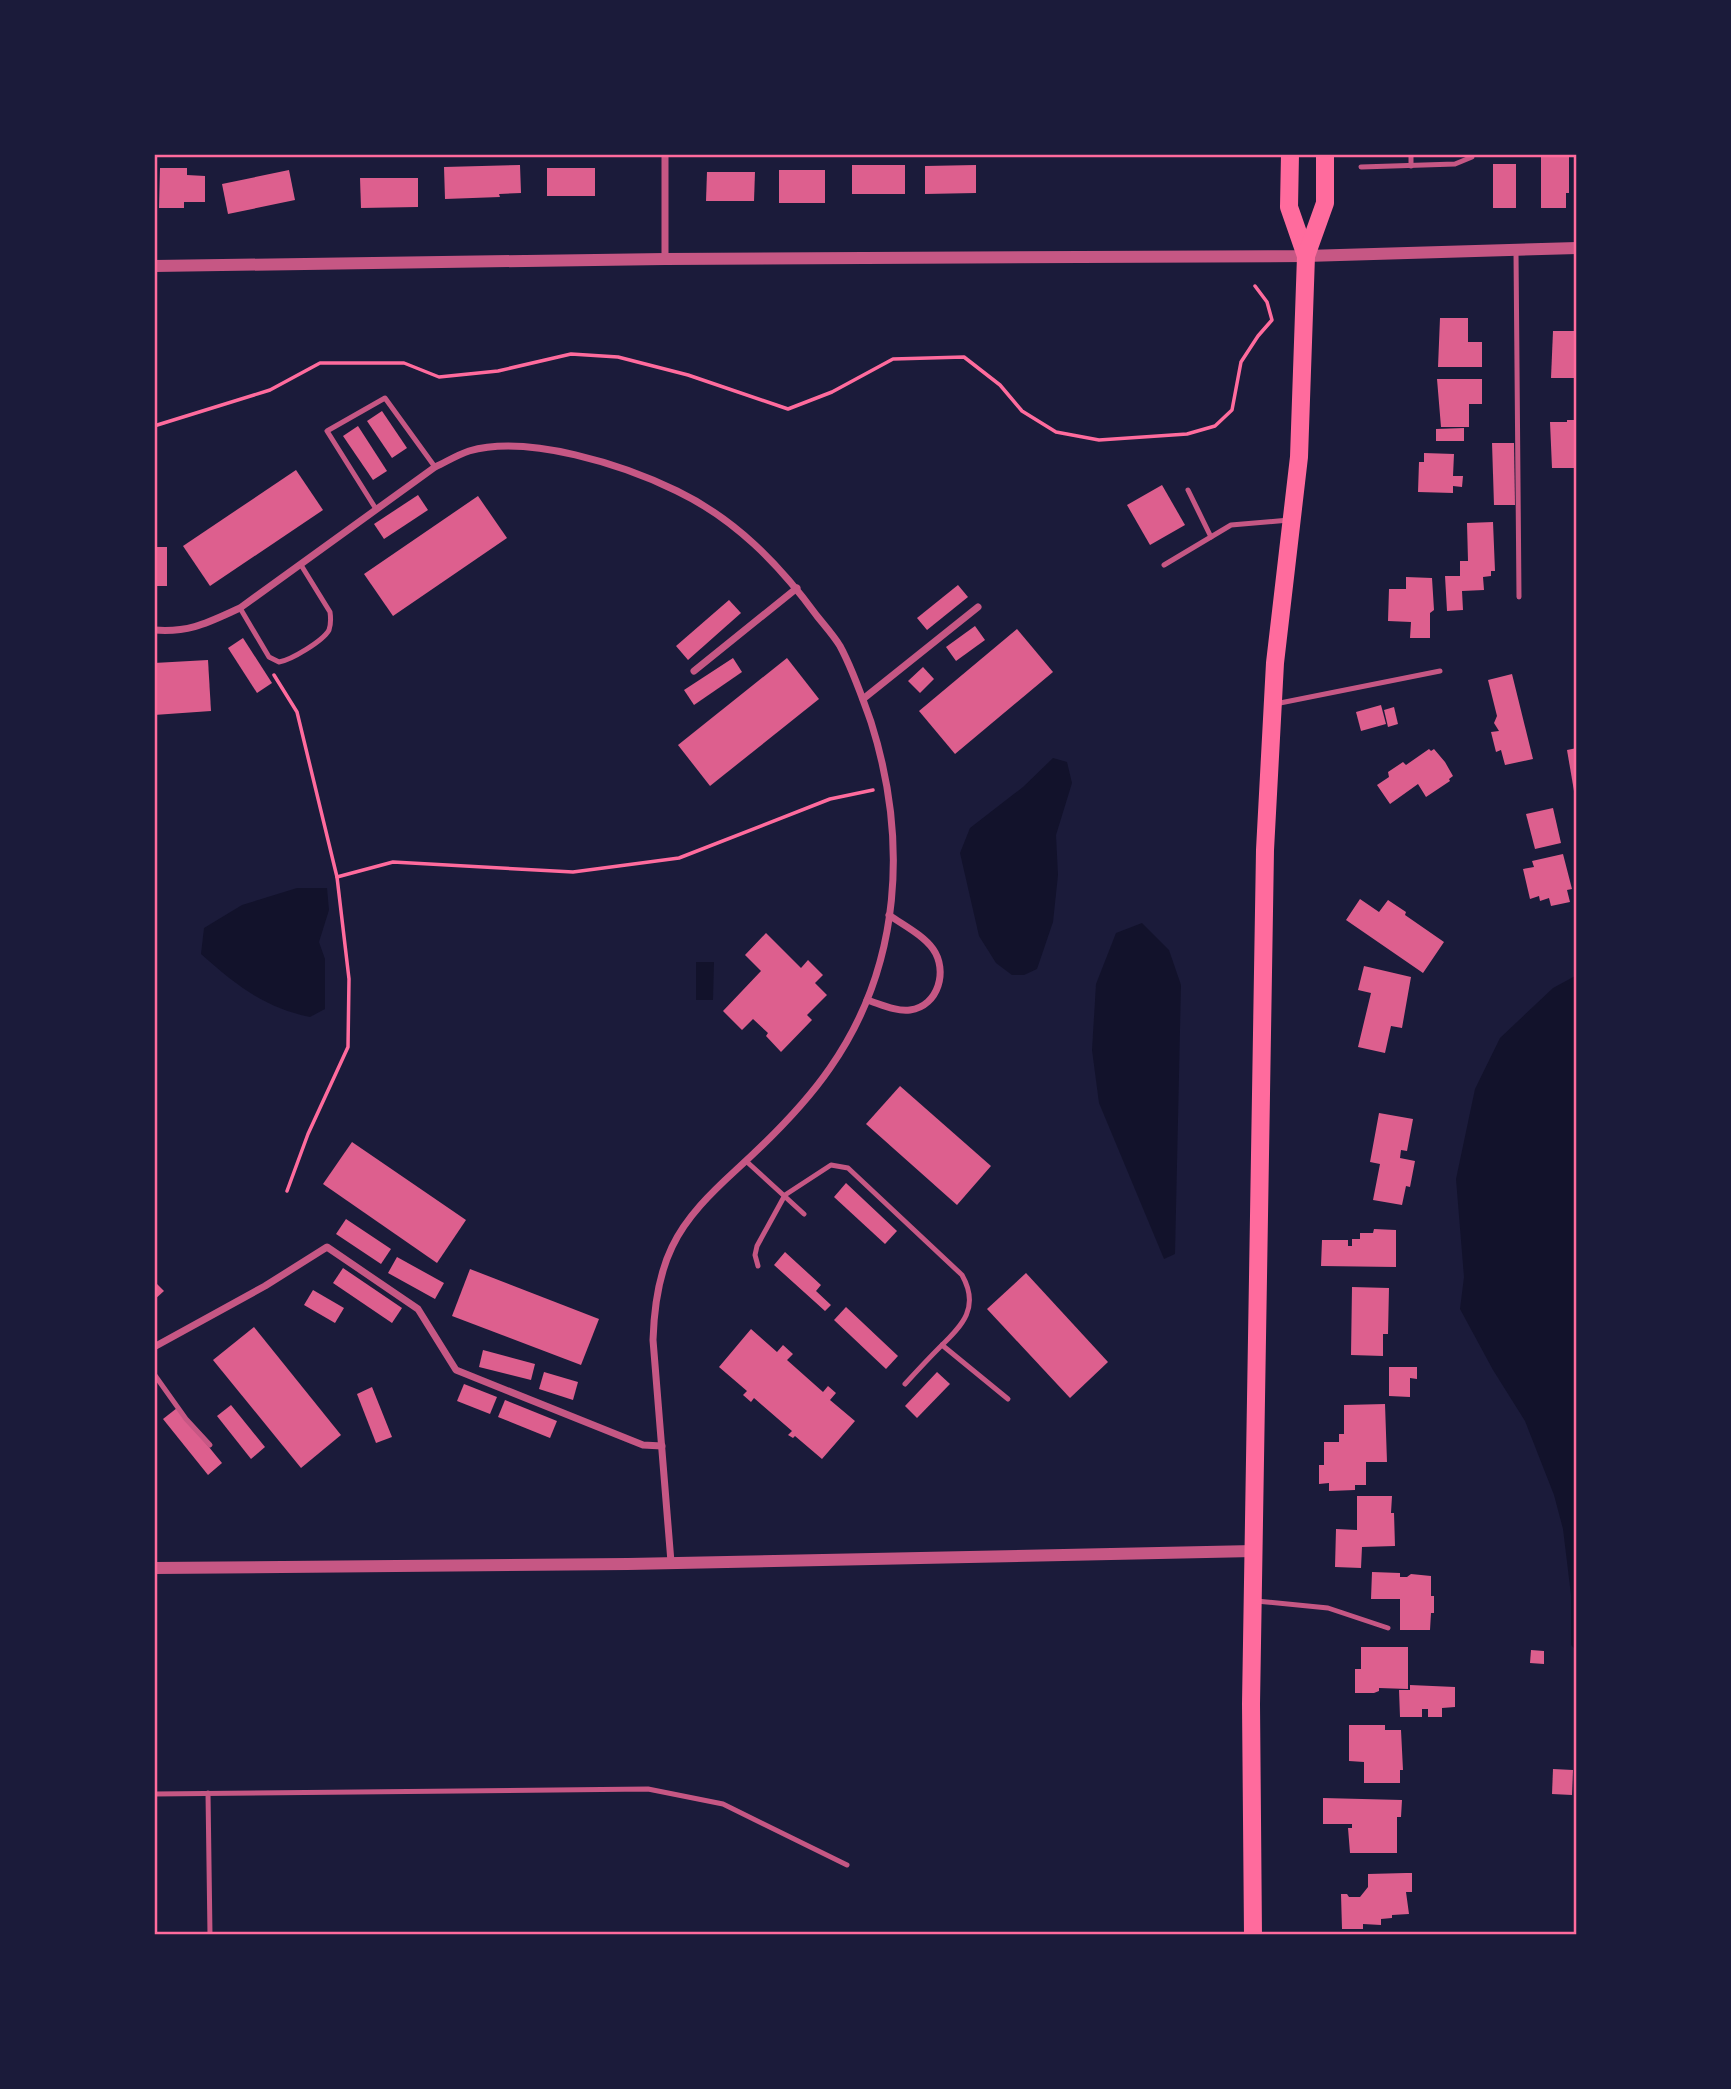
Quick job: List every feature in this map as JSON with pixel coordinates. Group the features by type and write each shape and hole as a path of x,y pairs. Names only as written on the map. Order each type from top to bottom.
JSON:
{"main road":[{"path":"1290,154 1289,207 1306,256"},
{"path":"1253,1935 1251,1704 1265,850 1275,663 1299,457 1306,256 1325,203 1325,154"}],"street":[{"path":"665,259 666,154"},
{"path":"154,266 665,259 1306,256 1516,252 1577,248"},
{"path":"154,629 189,629 209,624 240,608 435,467 469,452 496,447 553,452 622,467 695,500 733,525 765,554 797,588 840,646 863,699 889,787 894,872 881,964 867,1000 831,1067 778,1130 697,1209 672,1246 654,1311 653,1340 671,1562"},
{"path":"694,671 797,588"},
{"path":"863,699 978,607"},
{"path":"867,1000 909,1010 928,1002 940,983 940,963 932,947 889,915"},
{"path":"154,1347 265,1286 327,1247 418,1310 456,1370 643,1445 662,1446"},
{"path":"154,1568 1254,1551"}],"lane":[{"path":"1411,154 1411,166"},
{"path":"1361,167 1455,164 1472,157 1472,154"},
{"path":"1516,252 1519,597"},
{"path":"376,509 327,431 385,398 435,467"},
{"path":"1188,490 1211,537"},
{"path":"1164,565 1231,525 1291,520"},
{"path":"240,608 269,657 279,662 294,657 325,635 331,621 330,612 301,565"},
{"path":"1272,705 1440,671"},
{"path":"746,1161 804,1214"},
{"path":"758,1266 755,1255 757,1246 785,1195 831,1165 848,1168 962,1275 968,1286 969,1306 962,1326 905,1384"},
{"path":"942,1345 1008,1399"},
{"path":"154,1374 186,1419 209,1444"},
{"path":"1253,1601 1328,1608 1388,1628"},
{"path":"154,1794 648,1789 723,1804 846,1865"},
{"path":"208,1794 209,1935"}],"path":[{"path":"154,426 270,390 320,363 404,363 439,377 498,371 571,354 618,358 653,366 788,409 832,393 893,359 964,358 1000,385 1022,411 1056,432 1099,440 1187,434 1215,426 1232,410 1241,362 1272,320 1267,302 1255,286"},
{"path":"269,667 297,712 337,877 349,979 348,1047 308,1134 287,1191"},
{"path":"337,877 393,862 573,872 679,858 830,799 889,787"}],"shaded area":[{"path":"1053,758 1067,762 1072,783 1056,835 1058,875 1053,922 1037,969 1024,975 1012,975 996,963 979,936 960,853 970,828 1023,787"},
{"path":"297,888 327,888 329,910 319,942 325,959 325,1009 310,1017 264,1001 226,976 201,954 204,928 242,905"},
{"path":"1142,923 1169,950 1181,985 1175,1254 1164,1259 1099,1103 1092,1050 1096,984 1116,933"},
{"path":"696,962 714,962 713,1000 696,1000"},
{"path":"1577,975 1577,1651 1571,1645 1571,1595 1563,1529 1554,1495 1525,1421 1460,1309 1464,1277 1456,1179 1475,1089 1500,1038 1553,988"}],"building":[{"path":"1541,154 1569,154 1569,193 1566,193 1566,208 1541,208"},
{"path":"1493,164 1516,164 1516,208 1493,208"},
{"path":"520,165 521,193 499,194 500,197 445,199 444,167"},
{"path":"852,165 905,165 905,194 852,194"},
{"path":"976,165 976,193 925,194 925,166"},
{"path":"160,168 187,168 187,175 205,176 205,202 184,202 184,208 159,208"},
{"path":"547,168 595,168 595,196 547,196"},
{"path":"289,170 295,200 228,214 222,184"},
{"path":"779,170 825,170 825,203 779,203"},
{"path":"707,172 755,172 754,201 706,201"},
{"path":"360,178 418,178 418,207 361,208"},
{"path":"1440,318 1468,318 1468,342 1482,342 1482,367 1438,367"},
{"path":"1553,331 1577,331 1577,378 1551,378"},
{"path":"1437,379 1482,379 1482,404 1469,404 1469,427 1441,427"},
{"path":"382,411 407,448 392,458 367,421"},
{"path":"1550,422 1577,422 1577,468 1552,468"},
{"path":"358,426 387,471 373,480 343,436"},
{"path":"1464,428 1464,441 1436,441 1436,429"},
{"path":"1492,443 1514,443 1515,505 1494,505"},
{"path":"1424,453 1454,454 1453,476 1463,476 1462,487 1453,486 1453,493 1418,492 1419,462 1424,462"},
{"path":"296,470 323,510 210,586 183,546"},
{"path":"1162,485 1185,525 1150,545 1127,505"},
{"path":"418,495 428,510 384,539 374,524"},
{"path":"478,496 507,538 393,616 364,574"},
{"path":"1493,522 1495,571 1491,571 1491,576 1483,577 1484,590 1462,591 1463,610 1447,611 1445,576 1460,576 1460,561 1468,561 1467,523"},
{"path":"154,547 167,547 167,586 154,586"},
{"path":"1406,577 1432,578 1434,610 1430,613 1430,638 1410,638 1411,622 1388,621 1389,589 1406,589"},
{"path":"958,585 968,597 927,630 917,618"},
{"path":"729,600 741,613 688,660 676,646"},
{"path":"975,626 985,640 956,661 946,647"},
{"path":"1017,629 1053,672 955,754 919,711"},
{"path":"243,638 272,683 257,693 228,648"},
{"path":"733,658 742,672 694,705 684,690"},
{"path":"787,658 819,699 710,786 678,745"},
{"path":"208,660 211,711 154,715 154,663"},
{"path":"923,667 934,679 920,693 908,681"},
{"path":"1512,674 1533,759 1505,765 1501,750 1496,752 1491,732 1499,731 1494,723 1497,716 1488,680"},
{"path":"1381,705 1386,724 1361,731 1356,712"},
{"path":"1394,707 1398,724 1388,727 1384,710"},
{"path":"1577,748 1577,790 1574,791 1567,750"},
{"path":"1429,749 1434,749 1445,762 1453,776 1450,781 1426,797 1418,784 1390,804 1377,785 1389,777 1388,772 1403,762 1406,765"},
{"path":"1553,808 1561,843 1535,849 1526,814"},
{"path":"1563,854 1572,889 1567,890 1570,902 1551,906 1549,898 1540,901 1539,896 1530,899 1523,869 1534,867 1532,861"},
{"path":"1360,899 1379,912 1388,900 1444,942 1423,973 1346,920"},
{"path":"766,933 801,968 808,960 823,975 815,983 827,995 807,1015 812,1020 781,1052 766,1036 768,1033 753,1019 742,1030 723,1011 761,971 745,955"},
{"path":"1364,966 1411,977 1402,1028 1391,1026 1385,1053 1358,1047 1371,993 1358,990"},
{"path":"900,1086 991,1166 957,1205 866,1124"},
{"path":"1379,1113 1413,1119 1407,1151 1401,1150 1400,1158 1415,1161 1410,1187 1406,1186 1402,1205 1373,1200 1380,1164 1370,1162"},
{"path":"352,1142 466,1220 437,1263 323,1184"},
{"path":"846,1183 897,1231 885,1244 834,1197"},
{"path":"346,1219 391,1249 381,1264 336,1234"},
{"path":"1374,1229 1396,1230 1396,1267 1321,1266 1322,1240 1348,1240 1348,1246 1352,1246 1352,1239 1360,1239 1360,1233 1373,1233"},
{"path":"785,1252 821,1285 816,1291 831,1305 825,1311 774,1265"},
{"path":"397,1257 444,1283 435,1299 388,1273"},
{"path":"343,1268 402,1308 392,1323 333,1283"},
{"path":"470,1269 599,1319 581,1365 452,1316"},
{"path":"1026,1273 1108,1362 1070,1398 987,1309"},
{"path":"154,1281 164,1291 154,1300"},
{"path":"1352,1287 1389,1288 1388,1334 1383,1334 1383,1356 1351,1355"},
{"path":"313,1290 344,1308 335,1323 304,1305"},
{"path":"846,1307 898,1356 886,1369 834,1320"},
{"path":"254,1327 341,1435 301,1468 213,1360"},
{"path":"751,1329 777,1352 783,1345 793,1354 787,1360 823,1392 828,1386 836,1393 830,1400 855,1421 822,1459 795,1436 793,1438 788,1435 792,1431 754,1398 751,1402 743,1395 747,1391 719,1367"},
{"path":"483,1350 535,1364 531,1380 479,1367"},
{"path":"1389,1367 1417,1367 1417,1379 1410,1378 1410,1397 1389,1396"},
{"path":"544,1372 578,1382 573,1400 539,1389"},
{"path":"937,1372 950,1384 917,1418 905,1406"},
{"path":"464,1384 497,1397 490,1414 457,1401"},
{"path":"372,1387 392,1437 376,1443 357,1394"},
{"path":"505,1400 557,1421 550,1438 498,1417"},
{"path":"1385,1404 1387,1462 1366,1462 1366,1485 1355,1485 1355,1490 1329,1491 1329,1483 1319,1484 1319,1465 1324,1465 1324,1442 1339,1442 1339,1434 1344,1434 1344,1405"},
{"path":"231,1405 265,1447 251,1459 217,1416"},
{"path":"177,1408 222,1463 208,1475 163,1419"},
{"path":"1357,1496 1392,1496 1395,1546 1362,1547 1361,1568 1335,1567 1336,1529 1357,1530"},
{"path":"1372,1572 1400,1573 1400,1577 1411,1574 1431,1576 1434,1613 1431,1613 1430,1630 1400,1630 1400,1599 1371,1599"},
{"path":"1361,1647 1408,1647 1408,1689 1379,1688 1379,1691 1374,1693 1355,1693 1355,1669 1361,1669"},
{"path":"1531,1650 1544,1651 1544,1664 1530,1663"},
{"path":"1410,1685 1455,1687 1455,1707 1442,1708 1442,1717 1428,1717 1428,1709 1422,1709 1422,1717 1400,1717 1399,1690 1410,1690"},
{"path":"1349,1725 1385,1725 1385,1730 1401,1730 1403,1770 1400,1770 1400,1783 1364,1783 1364,1762 1349,1761"},
{"path":"1553,1769 1573,1770 1572,1795 1552,1794"},
{"path":"1323,1798 1402,1800 1401,1817 1397,1817 1397,1853 1350,1853 1348,1828 1352,1828 1352,1824 1323,1824"},
{"path":"1412,1873 1412,1892 1406,1892 1409,1914 1381,1919 1381,1925 1363,1924 1363,1929 1342,1929 1341,1894 1360,1897 1368,1887 1368,1874"}]}
